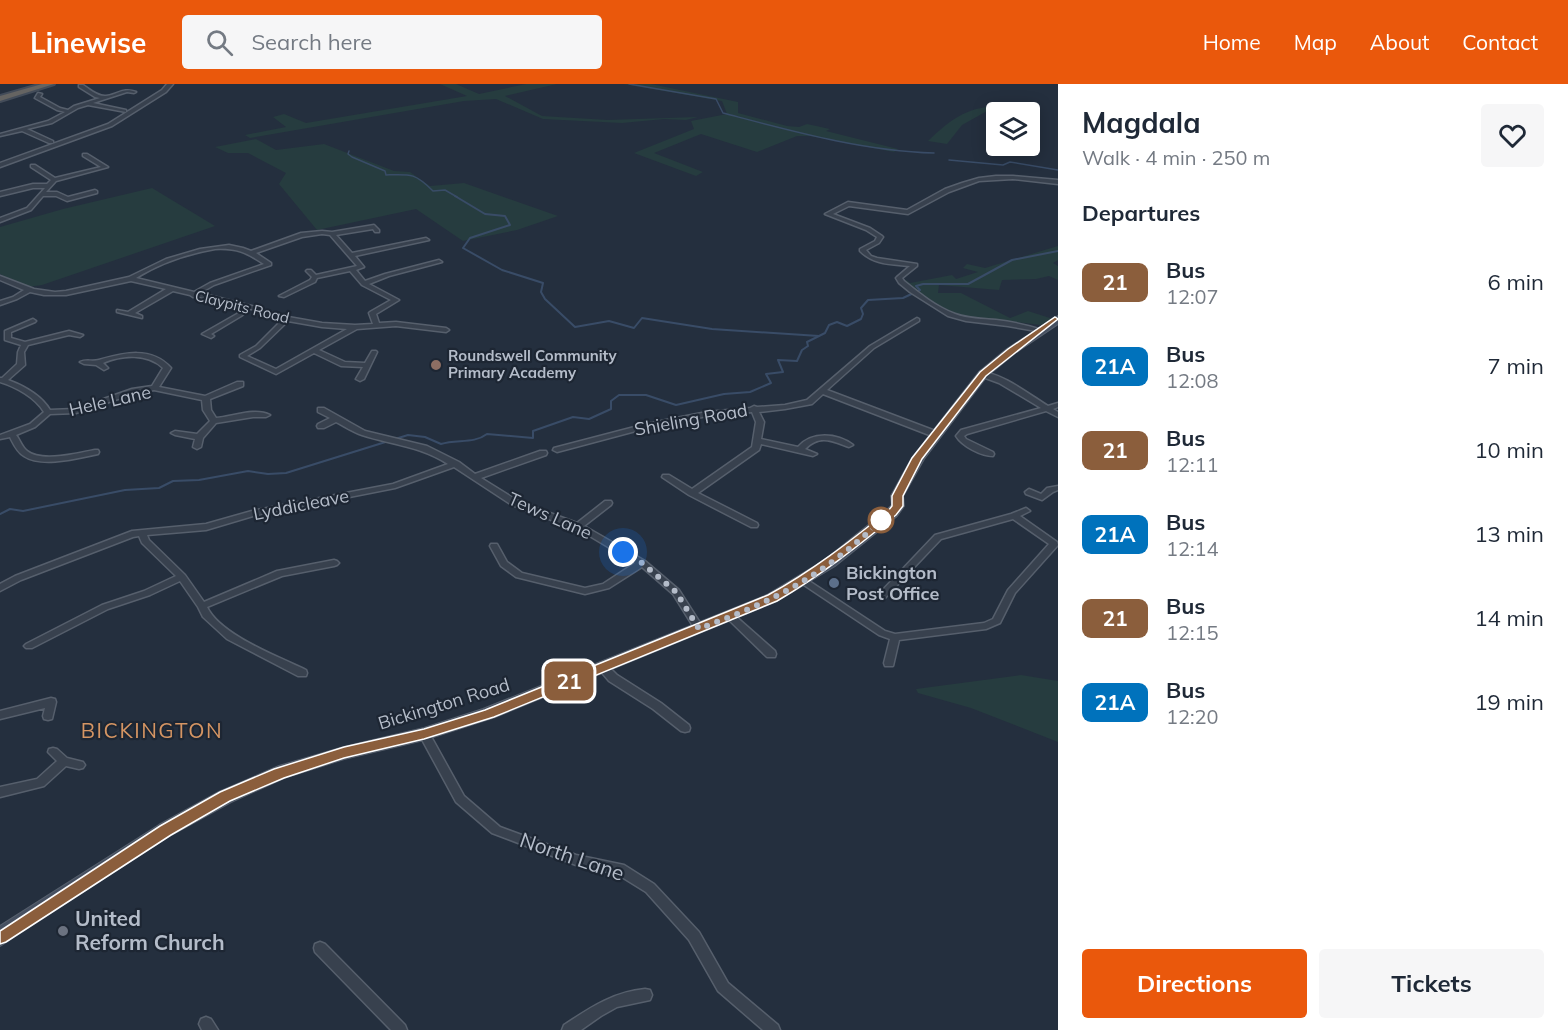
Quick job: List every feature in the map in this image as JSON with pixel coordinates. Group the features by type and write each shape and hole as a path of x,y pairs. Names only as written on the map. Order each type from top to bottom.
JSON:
{"highway":[{"path":"0,99 50,84"}],"main road":[{"name":"Bickington Road","path":"0,937 165,830 225,796 279,773 344,753 424,734 489,713 699,629 772,598 804,581 892,513 898,506 897,496 905,479 935,434 963,402 983,374 1058,319"}],"street":[{"path":"0,165 110,125 164,91 170,84"},
{"path":"74,87 84,85 98,96 108,99"},
{"path":"0,135 50,122 69,111 127,91 134,92"},
{"path":"40,94 37,97 59,109 69,111"},
{"path":"90,104 121,110 104,116"},
{"path":"22,129 51,142"},
{"path":"42,145 60,139"},
{"path":"0,220 29,209 54,180 105,168 85,155"},
{"path":"33,166 54,180"},
{"path":"1040,331 1023,325 955,317 908,288 899,278 915,265 869,257 862,250 877,242 880,237 868,229 830,216 829,212 848,204 908,212 927,199 956,185 995,177 1009,176 1058,182"},
{"path":"0,194 33,186 49,186"},
{"path":"43,194 57,194 67,199 95,192"},
{"path":"251,253 320,233 332,234 374,227 377,231"},
{"path":"282,296 313,281 315,277 361,267 332,234"},
{"path":"351,255 426,240"},
{"path":"130,279 154,265 191,253 231,247 251,253 269,264 212,284 193,295"},
{"path":"364,284 387,275 440,262"},
{"path":"352,269 364,284 396,300 372,313 376,324"},
{"path":"309,271 315,277"},
{"path":"0,278 27,291"},
{"name":"Claypits Road","path":"27,291 41,294 77,291 116,280 130,279 248,307 287,319 355,327 396,324 446,330"},
{"path":"129,314 171,290"},
{"path":"0,303 27,291"},
{"path":"211,336 205,334 239,315 248,307"},
{"path":"118,311 140,317"},
{"path":"287,319 258,347 242,356 276,372 355,327"},
{"name":"Shieling Road","path":"557,450 646,426 707,414 808,402 872,347 918,319"},
{"path":"33,321 15,327 6,336 12,342 26,344 70,330 80,335"},
{"path":"0,437 44,419 48,412 44,405 2,380 21,365 21,352 26,344"},
{"path":"315,351 344,364 368,366"},
{"path":"360,379 374,352"},
{"path":"84,362 101,366 108,357 126,354 162,362 167,368 154,388"},
{"path":"983,374 1002,381 1058,415"},
{"path":"214,421 207,410 206,398 240,384"},
{"name":"Hele Lane","path":"48,412 76,411 126,393 154,388 206,398"},
{"path":"823,391 935,434"},
{"path":"990,454 963,441 960,436 964,432 1058,405"},
{"path":"692,493 751,453 758,441 760,422 754,408"},
{"path":"197,447 199,437 214,421 232,420 252,409 266,416"},
{"name":"Tews Lane","path":"321,410 362,433 424,448 456,464 515,503 578,527 642,563 676,592 699,629"},
{"path":"321,426 337,418"},
{"path":"12,434 25,453 39,459 70,461 95,452"},
{"path":"175,434 199,437"},
{"path":"800,450 804,444 813,439 822,437 845,440"},
{"path":"758,441 813,454"},
{"name":"Tews Lane","path":"476,477 543,453"},
{"name":"Lyddicleave","path":"0,588 18,578 77,554 142,532 206,526 252,514 394,486 456,464"},
{"path":"666,477 754,525"},
{"path":"1029,492 1040,499 1050,490 1058,489"},
{"path":"578,527 608,503"},
{"path":"882,596 938,537 1026,511"},
{"path":"804,581 882,633 895,637 986,626 997,621 1011,592 1056,544 1014,516"},
{"path":"142,532 145,541 182,577 206,615 231,637 302,673"},
{"path":"494,546 504,564 519,575 585,591 606,586 642,563"},
{"path":"202,606 280,573 334,563"},
{"path":"29,646 105,607 147,593 182,577"},
{"path":"730,616 771,654"},
{"path":"889,663 895,637"},
{"path":"603,668 613,678 657,706 685,728"},
{"path":"48,716 52,690"},
{"path":"0,715 51,702"},
{"name":"North Lane","path":"424,734 460,799 496,830 576,860 620,869 650,888 694,936 723,987 773,1030"},
{"path":"53,752 64,761 79,765"},
{"path":"0,792 40,783 64,761"},
{"path":"320,948 400,1030"},
{"path":"569,1030 602,1007 626,997 645,996"}],"green space":[{"path":"440,84 456,84 479,94 526,84 557,84 505,96 542,116 608,120 698,117 686,120 664,119 622,123 543,119 496,99 464,101 250,138 245,135 286,127 273,117 284,114 306,123 467,96"},
{"path":"623,84 651,84 738,102 738,113 787,126 799,127 807,124 830,129 826,131 898,149 894,152 810,136 797,136 757,152 701,134 654,153 703,172 696,176 634,153 694,129 691,121 727,114 722,101"},
{"path":"985,107 986,112 962,125 947,144 928,141 959,116"},
{"path":"256,139 276,150 324,144 394,171 410,172 430,186 464,183 558,216 517,230 463,241 416,209 317,230 279,184 286,173 248,153 228,153 215,147"},
{"path":"152,188 215,226 42,285 27,287 0,274 0,227"},
{"path":"1058,246 1058,260 1053,263 1058,266 1058,280 1049,276 1036,279 1002,280 999,290 939,285 938,293 961,293 1010,318 1028,311 1053,319 1041,325 952,314 911,287 905,279 910,283 952,275 956,279 978,272 963,268 967,264 985,268"},
{"path":"1021,675 1058,681 1058,742 971,708 918,693 916,689"}],"waterway":[{"path":"629,84 716,99 723,113 801,133 854,144 934,153"},
{"path":"349,151 348,154 352,157 385,171 386,175 412,176 433,191 445,190 457,197"},
{"path":"949,160 1003,165 1010,162 1058,170"},
{"path":"455,196 485,214 505,216 510,225 470,238 463,248 502,270 543,283 541,292 545,299 575,327 609,321 634,328 642,318 712,329 819,336"},
{"path":"819,336 825,333 829,325 837,322 847,326 861,319 863,314 861,308 868,300 903,298 920,290 916,286 923,284 968,284 1012,260 1058,251"},
{"path":"0,514 10,509 23,511 125,490 159,488 173,481 199,480 248,471 268,474 286,473 408,435 425,437 441,444 477,439 487,434 533,438 533,431 573,417 589,419 611,409 611,401 619,395 646,395 676,405 724,394 750,392 771,383 766,374 783,372 778,360 797,361 802,350 808,346 807,342 819,336"}],"bus line":[{"name":"21","path":"0,937 165,830 225,796 279,773 344,753 424,734 489,713 680,637 772,598 804,581 892,513 898,506 897,496 905,479 918,458 983,374 1011,351 1058,319"}],"place":[{"name":"Roundswell Community Primary Academy","path":"436,365"},
{"name":"Bickington Post Office","path":"834,583"},
{"name":"United Reform Church","path":"63,931"}],"district":[{"name":"BICKINGTON","path":"152,731"}],"route":[{"path":"623,552 642,563 676,592 699,629 772,598 804,581 830,563 881,520"}]}
